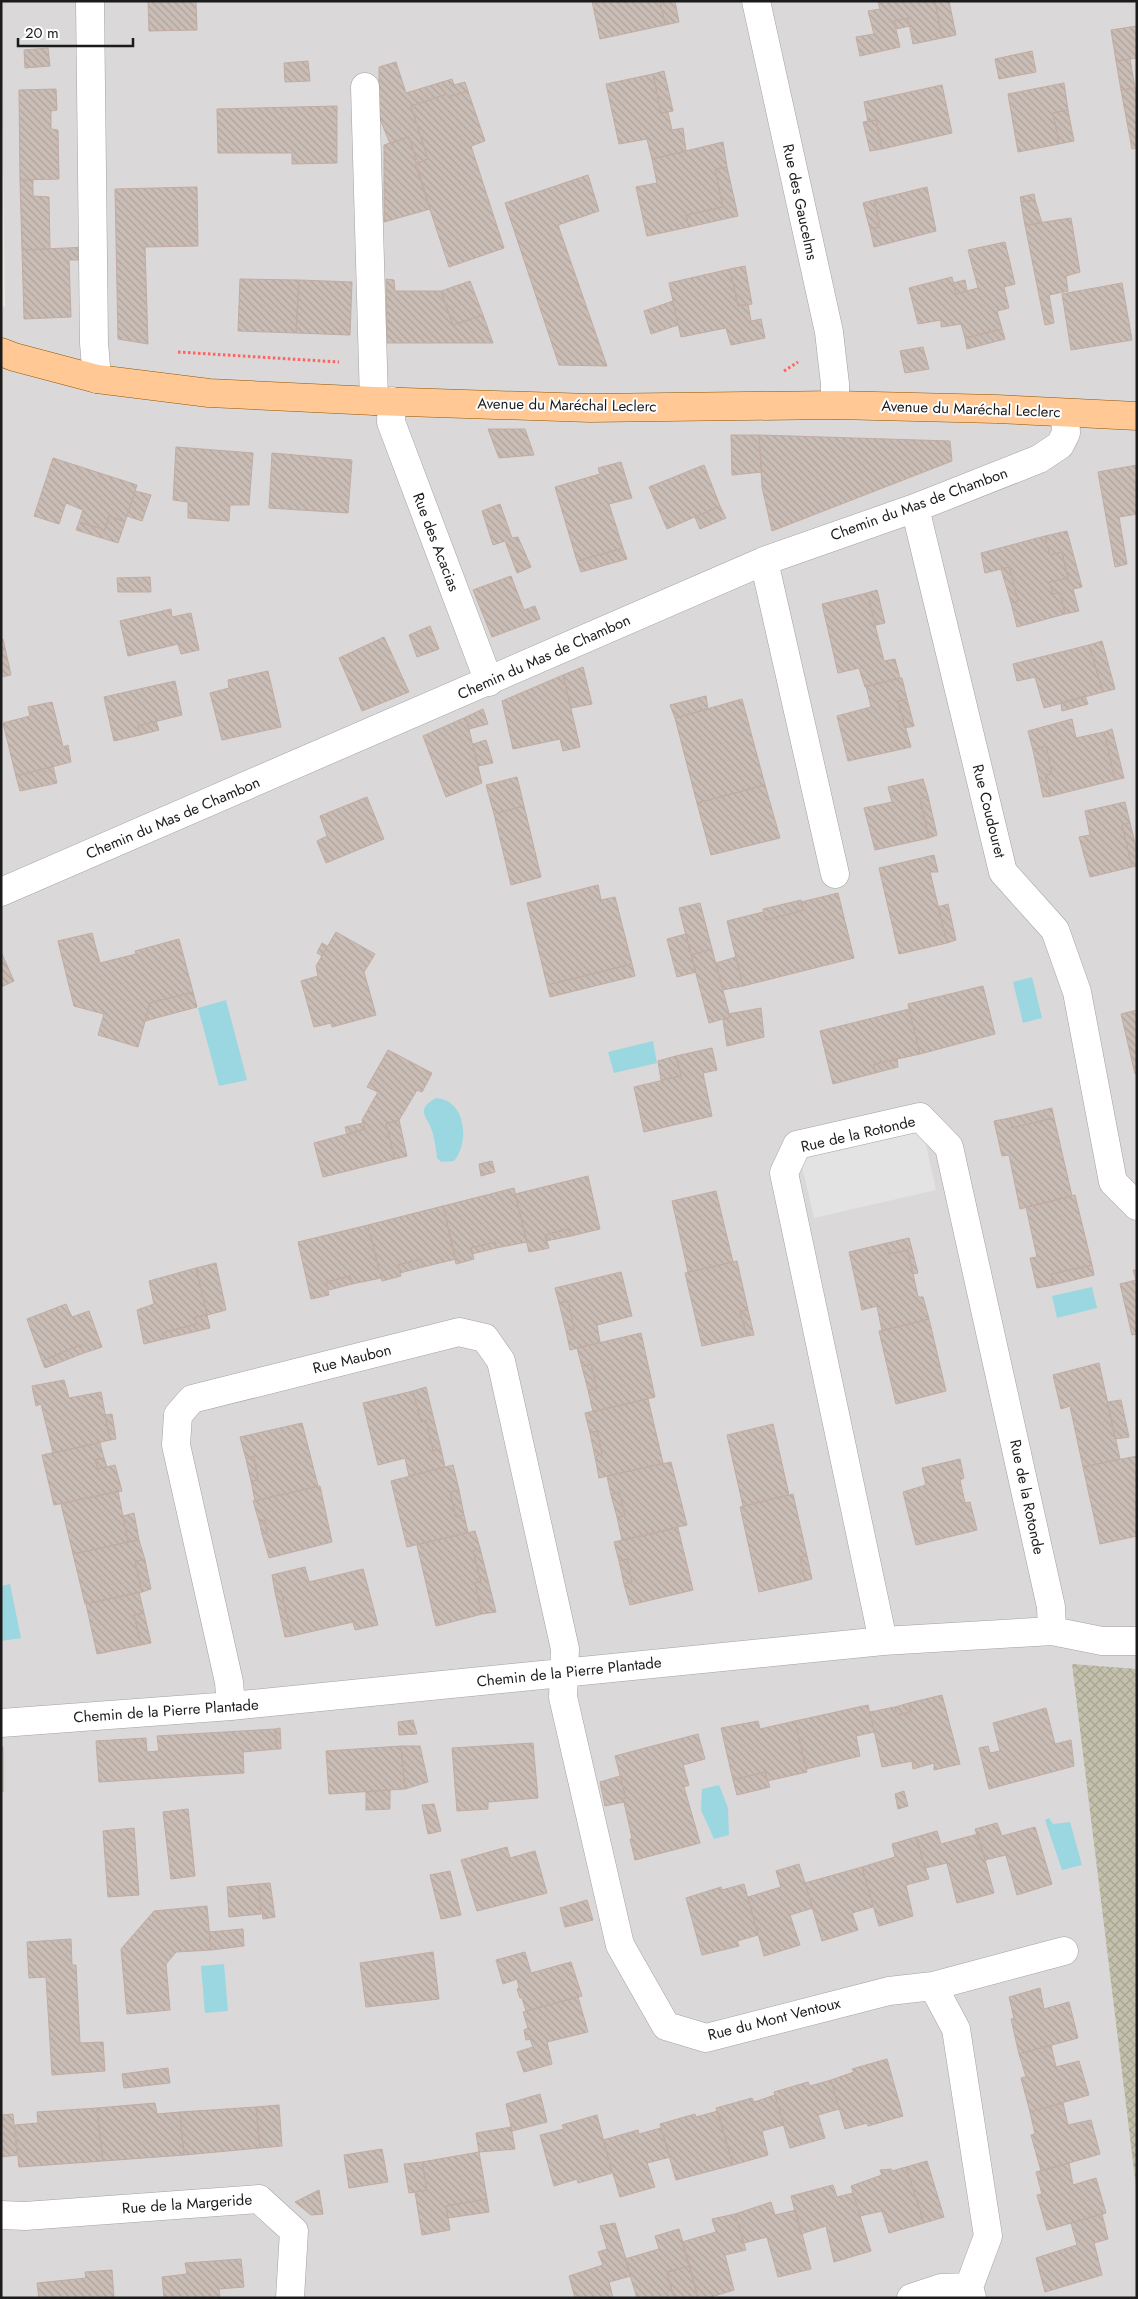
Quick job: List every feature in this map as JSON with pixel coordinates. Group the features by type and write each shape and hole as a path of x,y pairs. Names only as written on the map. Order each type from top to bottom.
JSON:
{"main road":[{"name":"Avenue du Maréchal Leclerc","path":"1,352 98,379 209,394 590,408 835,405 996,409 1137,416"}],"street":[{"path":"90,1 94,342 98,379"},
{"name":"Rue des Gaucelms","path":"756,1 829,332 835,384 835,405"},
{"name":"Rue des Acacias","path":"366,87 374,364 383,401 488,682"},
{"name":"Chemin du Mas de Chambon","path":"1,892 764,561 915,508 1039,459 1060,445 1066,433 1065,413"},
{"name":"Rue Coudouret","path":"915,508 1004,872 1055,930 1077,992 1113,1182 1137,1206"},
{"path":"764,561 835,874"},
{"name":"Rue de la Rotonde","path":"883,1641 784,1173 797,1145 920,1117 949,1147 1051,1608 1052,1631"},
{"name":"Rue Maubon","path":"231,1706 229,1682 176,1445 178,1415 192,1399 459,1332 485,1338 502,1361 565,1649 565,1671"},
{"name":"Chemin de la Pierre Plantade","path":"1,1723 231,1706 426,1688 565,1671 883,1641 1052,1631 1102,1640 1137,1641"},
{"name":"Rue du Mont Ventoux","path":"565,1671 563,1697 620,1945 666,2026 706,2038 889,1991 932,1986 1064,1951"},
{"path":"911,2298 941,2288 970,2292 988,2236 956,2029 932,1986"},
{"name":"Rue de la Margeride","path":"1,2216 25,2216 260,2199 294,2231 290,2298"}],"path":[{"path":"776,372 783,371 802,359 829,332"},
{"path":"170,351 374,364"}],"shaded area":[{"path":"1,1 1137,1 1137,2298 1,2298 1,306 5,307"},
{"path":"920,1117 936,1190 814,1218 797,1145"},
{"path":"1072,1664 1137,1669 1137,2194"}],"water":[{"path":"1032,977 1042,1018 1023,1023 1013,982"},
{"path":"226,1000 247,1080 219,1086 198,1008"},
{"path":"653,1041 657,1063 614,1073 608,1052"},
{"path":"436,1098 454,1106 462,1123 462,1143 454,1161 441,1162 437,1158 433,1134 424,1114 425,1107"},
{"path":"1092,1287 1097,1308 1057,1318 1052,1296"},
{"path":"10,1584 21,1638 1,1641 1,1586"},
{"path":"719,1785 728,1808 729,1835 714,1839 701,1810 702,1789"},
{"path":"1049,1818 1053,1824 1070,1822 1082,1865 1062,1870 1045,1820"},
{"path":"224,1964 228,2011 205,2013 201,1966"}],"building":[{"path":"148,1 196,1 197,30 149,31"},
{"path":"592,1 660,1 665,25 600,39"},
{"path":"660,1 675,1 679,22 665,25"},
{"path":"878,1 935,1 942,38 913,44 908,18 894,21 900,47 860,56 856,37 874,34 868,11 880,9"},
{"path":"935,1 949,1 956,35 942,38"},
{"path":"908,18 909,26 897,29 894,21"},
{"path":"1137,26 1137,58 1116,61 1111,30"},
{"path":"48,48 50,66 25,68 24,50"},
{"path":"1032,51 1036,72 999,79 995,59"},
{"path":"1130,59 1135,88 1121,90 1116,61"},
{"path":"308,61 310,81 285,82 284,63"},
{"path":"396,62 406,93 452,79 454,85 465,82 468,91 448,97 447,94 411,106 428,159 418,163 409,137 390,144 379,116 379,67"},
{"path":"664,71 673,111 661,113 653,74"},
{"path":"653,74 661,113 668,112 672,130 683,128 686,151 652,159 647,139 619,144 606,84"},
{"path":"1064,83 1068,110 1053,113 1059,144 1018,152 1008,94"},
{"path":"942,85 952,133 882,149 876,120 868,122 864,102"},
{"path":"1137,88 1137,148 1132,149 1121,90"},
{"path":"56,89 57,110 51,111 51,129 58,130 59,179 20,180 19,90"},
{"path":"468,91 485,141 471,146 504,248 449,267 415,164 428,159 411,106 447,94 448,97"},
{"path":"337,106 337,163 292,164 292,153 218,153 217,109"},
{"path":"1068,110 1074,141 1059,144 1053,113"},
{"path":"876,120 882,149 870,151 863,122"},
{"path":"409,137 430,209 384,222 384,145"},
{"path":"723,142 727,167 715,169 723,207 686,215 689,227 647,236 636,187 657,183 652,159"},
{"path":"727,167 738,216 689,227 686,215 723,207 715,169"},
{"path":"588,175 599,211 558,225 607,366 559,365 505,203"},
{"path":"20,180 33,180 33,196 49,197 50,249 22,250"},
{"path":"197,187 198,246 145,247 148,344 118,339 115,189"},
{"path":"927,187 936,231 874,247 870,229 880,227 874,200"},
{"path":"1034,194 1035,200 1021,202 1020,197"},
{"path":"874,200 880,227 870,229 863,203"},
{"path":"1035,200 1042,223 1025,225 1021,202"},
{"path":"1071,218 1080,272 1066,276 1068,291 1049,295 1054,323 1045,325 1025,225"},
{"path":"1005,242 1015,284 1004,287 1009,308 997,311 1002,329 965,338 961,324 941,327 941,320 918,324 909,288 952,277 956,294 978,288 968,250"},
{"path":"87,247 87,260 69,260 71,317 24,319 22,250"},
{"path":"745,266 752,304 738,306 730,269"},
{"path":"730,269 738,306 748,304 751,321 761,319 765,338 731,345 726,328 681,337 669,283"},
{"path":"240,279 299,280 296,333 238,331"},
{"path":"386,279 394,280 395,291 441,291 453,325 483,315 493,343 387,343"},
{"path":"299,280 352,282 350,335 296,333"},
{"path":"965,280 967,291 956,294 953,283"},
{"path":"470,281 483,315 453,325 441,291"},
{"path":"1122,283 1132,340 1071,350 1062,294"},
{"path":"673,301 678,325 651,334 644,311"},
{"path":"1002,329 1005,339 967,349 965,338"},
{"path":"923,347 929,369 905,373 900,351"},
{"path":"488,429 525,429 534,455 499,458"},
{"path":"731,435 759,435 762,472 732,475"},
{"path":"759,435 950,441 952,461 772,531 762,487"},
{"path":"176,447 253,453 249,505 230,505 229,521 188,518 188,502 173,500"},
{"path":"272,453 352,460 348,513 269,508"},
{"path":"53,458 137,485 125,522 109,516 105,530 79,522 83,510 66,503 59,524 34,516"},
{"path":"621,462 632,498 609,504 623,548 577,561 555,487 600,474 598,468"},
{"path":"704,465 720,506 667,529 649,487"},
{"path":"1137,465 1137,514 1119,517 1127,564 1115,567 1098,472"},
{"path":"135,491 151,495 142,521 127,516"},
{"path":"500,504 512,538 518,537 531,567 517,573 505,541 493,545 482,511"},
{"path":"720,506 726,518 700,529 695,517"},
{"path":"109,516 125,522 118,543 76,530 79,522 105,530"},
{"path":"1067,531 1082,587 1073,589 1079,611 1065,614 1060,593 1053,594 1049,582 1068,578 1062,552 1050,555 1045,536"},
{"path":"1045,536 1050,555 1062,552 1068,578 1049,582 1053,594 1060,593 1065,614 1017,627 1011,603 1018,601 1009,567 985,573 981,553"},
{"path":"623,548 627,559 581,572 577,561"},
{"path":"1009,567 1018,601 1011,603 1001,569"},
{"path":"511,576 524,610 535,606 540,619 492,637 473,590"},
{"path":"150,577 151,592 118,592 117,578"},
{"path":"877,590 885,623 876,625 867,593"},
{"path":"867,593 884,661 895,659 900,678 865,687 859,668 838,673 822,604"},
{"path":"171,609 172,617 191,613 199,650 181,654 178,644 128,656 120,621"},
{"path":"430,626 439,649 417,657 409,635"},
{"path":"384,637 409,692 362,711 339,658"},
{"path":"1,639 3,639 11,675 1,677"},
{"path":"1102,641 1115,689 1103,692 1089,645"},
{"path":"1089,645 1103,692 1044,708 1035,677 1017,681 1013,664"},
{"path":"583,667 592,704 571,708 563,675"},
{"path":"268,671 281,727 222,740 210,693 229,688 228,680"},
{"path":"563,675 580,747 563,751 560,739 513,749 502,701"},
{"path":"902,678 907,699 898,701 911,747 848,761 837,716 871,707 866,686"},
{"path":"175,681 182,715 138,726 140,735 114,741 104,697"},
{"path":"706,696 708,709 675,718 670,705"},
{"path":"1085,696 1088,704 1062,711 1061,703"},
{"path":"742,699 765,785 697,803 675,718"},
{"path":"907,699 914,726 905,728 898,701"},
{"path":"52,702 63,747 68,745 71,762 16,776 3,723 30,716 28,707"},
{"path":"483,709 488,724 469,729 466,717"},
{"path":"466,717 482,783 446,797 423,736"},
{"path":"1072,719 1076,738 1104,732 1115,780 1051,796 1045,775 1052,774 1046,746 1033,750 1028,731"},
{"path":"156,721 159,730 140,735 138,726"},
{"path":"1112,729 1124,778 1115,780 1104,732"},
{"path":"486,740 493,763 478,766 473,744"},
{"path":"1046,746 1052,774 1045,775 1051,796 1043,797 1033,750"},
{"path":"53,766 57,783 20,791 16,776"},
{"path":"517,777 524,806 494,814 486,785"},
{"path":"923,779 928,796 920,799 929,838 875,850 864,808 892,802 888,787"},
{"path":"765,785 780,838 711,855 697,803"},
{"path":"928,796 937,835 929,838 920,799"},
{"path":"367,797 384,839 326,863 317,841 327,836 320,816"},
{"path":"1125,802 1130,823 1122,825 1132,867 1090,877 1079,837 1090,835 1085,811"},
{"path":"524,806 541,877 511,885 494,814"},
{"path":"1130,823 1137,851 1137,866 1132,867 1122,825"},
{"path":"934,855 938,872 930,872 947,943 899,954 879,868"},
{"path":"598,885 601,900 615,897 632,964 547,985 527,903"},
{"path":"838,893 854,958 743,986 727,921 763,912 766,920 804,910 801,902"},
{"path":"801,900 804,910 766,920 763,909"},
{"path":"700,903 712,949 691,955 679,908"},
{"path":"948,904 956,940 947,943 938,907"},
{"path":"336,932 375,954 364,972 376,1015 332,1027 331,1023 314,1027 301,981 318,976 316,966"},
{"path":"92,933 100,963 136,954 135,951 179,939 193,992 150,1003 138,1047 98,1035 104,1014 74,1006 58,941"},
{"path":"686,934 696,972 677,977 667,939"},
{"path":"322,943 327,946 322,956 317,953"},
{"path":"712,949 730,1017 709,1023 691,955"},
{"path":"1,952 14,981 1,987"},
{"path":"736,957 743,986 723,990 716,963"},
{"path":"632,964 635,976 550,997 547,985"},
{"path":"983,986 995,1034 920,1054 908,1004"},
{"path":"193,992 197,1007 145,1021 150,1003"},
{"path":"761,1008 764,1037 727,1046 723,1020 730,1017 728,1014"},
{"path":"909,1009 920,1054 874,1064 875,1073 833,1084 820,1031"},
{"path":"1137,1010 1137,1074 1135,1074 1121,1014"},
{"path":"712,1048 717,1070 703,1073 712,1116 644,1132 634,1087 681,1076 676,1056"},
{"path":"388,1050 432,1073 422,1092 417,1090 399,1120 386,1124 395,1159 323,1177 314,1143 365,1129 362,1120 378,1092 367,1087"},
{"path":"676,1056 681,1076 661,1080 658,1061"},
{"path":"897,1059 898,1067 875,1073 874,1064"},
{"path":"1052,1108 1054,1118 1012,1128 1010,1118"},
{"path":"1010,1118 1012,1128 1054,1118 1072,1196 1020,1209 1009,1155 1002,1156 994,1121"},
{"path":"399,1120 407,1156 395,1159 386,1124"},
{"path":"363,1123 365,1129 347,1135 345,1127"},
{"path":"492,1161 495,1172 481,1176 479,1164"},
{"path":"588,1176 600,1229 571,1236 568,1229 545,1235 549,1248 529,1252 515,1194"},
{"path":"514,1188 527,1242 496,1248 495,1242 471,1248 474,1259 456,1264 443,1206"},
{"path":"716,1191 733,1262 688,1272 672,1201"},
{"path":"1075,1195 1092,1265 1051,1274 1053,1285 1037,1288 1030,1258 1037,1257 1026,1207"},
{"path":"443,1206 456,1259 423,1267 421,1259 398,1265 401,1276 382,1281 368,1225"},
{"path":"368,1225 381,1278 352,1284 350,1276 326,1282 329,1295 311,1299 298,1242"},
{"path":"568,1229 571,1236 546,1241 545,1235"},
{"path":"909,1238 918,1273 913,1274 908,1250 889,1254 887,1243"},
{"path":"495,1242 496,1248 472,1254 471,1248"},
{"path":"887,1243 889,1254 908,1250 918,1297 923,1297 929,1319 882,1331 877,1306 862,1310 849,1252"},
{"path":"421,1259 423,1267 400,1273 398,1265"},
{"path":"737,1261 748,1310 740,1311 747,1336 702,1346 685,1273"},
{"path":"216,1263 226,1310 207,1315 196,1268"},
{"path":"1092,1265 1094,1275 1053,1285 1051,1274"},
{"path":"196,1268 207,1315 195,1317 197,1324 162,1333 164,1339 144,1344 137,1310 154,1304 149,1281"},
{"path":"1133,1270 1137,1270 1137,1334 1132,1335 1120,1284 1136,1280"},
{"path":"621,1272 632,1316 597,1325 600,1342 570,1350 566,1331 574,1329 568,1301 559,1303 555,1288"},
{"path":"350,1276 352,1284 329,1290 326,1282"},
{"path":"568,1301 574,1329 566,1331 559,1303"},
{"path":"66,1304 72,1317 89,1311 102,1347 84,1353 80,1345 42,1361 27,1319"},
{"path":"748,1310 754,1335 747,1336 740,1311"},
{"path":"207,1315 210,1328 164,1339 162,1333 197,1324 195,1317"},
{"path":"929,1319 946,1391 896,1404 879,1331"},
{"path":"641,1333 655,1397 593,1412 588,1390 597,1388 591,1364 582,1367 577,1348"},
{"path":"80,1345 84,1353 45,1368 42,1361"},
{"path":"1099,1363 1120,1459 1083,1467 1070,1406 1061,1409 1053,1375"},
{"path":"591,1364 597,1388 588,1390 582,1367"},
{"path":"64,1380 69,1398 101,1392 110,1440 53,1453 41,1404 36,1406 32,1386"},
{"path":"426,1387 441,1449 433,1451 426,1420 421,1422 413,1391"},
{"path":"413,1391 421,1422 426,1420 433,1451 441,1449 445,1467 409,1476 405,1458 378,1465 363,1403"},
{"path":"648,1399 663,1463 599,1478 595,1457 602,1454 597,1431 590,1433 585,1413"},
{"path":"1121,1400 1129,1437 1115,1439 1107,1402"},
{"path":"112,1414 116,1439 110,1440 105,1415"},
{"path":"302,1423 318,1486 255,1501 251,1481 258,1480 254,1456 246,1459 240,1437"},
{"path":"773,1424 789,1495 743,1506 727,1435"},
{"path":"597,1431 602,1454 595,1457 590,1433"},
{"path":"100,1443 104,1458 95,1460 98,1469 115,1465 122,1491 54,1505 42,1455"},
{"path":"254,1456 258,1480 251,1481 246,1459"},
{"path":"1137,1456 1137,1536 1100,1544 1083,1467"},
{"path":"104,1458 107,1467 98,1469 95,1460"},
{"path":"960,1459 964,1478 960,1480 965,1503 970,1502 977,1530 916,1545 903,1492 926,1485 922,1468"},
{"path":"671,1462 687,1525 622,1540 617,1517 625,1516 619,1492 611,1495 607,1476"},
{"path":"453,1465 459,1490 450,1492 456,1517 464,1515 468,1532 407,1547 391,1481"},
{"path":"320,1486 332,1542 269,1558 262,1534 267,1533 265,1520 259,1521 253,1501"},
{"path":"459,1490 464,1515 456,1517 450,1492"},
{"path":"118,1491 128,1542 73,1554 61,1504"},
{"path":"619,1492 625,1516 617,1517 611,1495"},
{"path":"793,1494 807,1556 800,1557 805,1581 759,1592 740,1507"},
{"path":"134,1513 139,1540 128,1542 123,1516"},
{"path":"265,1520 267,1533 262,1534 259,1521"},
{"path":"678,1528 693,1590 630,1605 624,1584 632,1582 627,1559 619,1561 614,1542"},
{"path":"475,1531 480,1548 473,1551 481,1581 475,1583 482,1614 436,1626 417,1545"},
{"path":"139,1540 145,1560 135,1561 142,1592 85,1604 73,1554"},
{"path":"480,1548 496,1612 482,1614 475,1583 481,1581 473,1551"},
{"path":"807,1556 812,1579 805,1581 800,1557"},
{"path":"627,1559 632,1582 624,1584 619,1561"},
{"path":"145,1560 151,1589 142,1592 135,1561"},
{"path":"305,1567 309,1582 363,1569 378,1625 355,1630 353,1622 292,1636 281,1591 275,1592 272,1575"},
{"path":"281,1591 292,1636 285,1637 275,1592"},
{"path":"139,1592 144,1613 134,1615 141,1645 97,1654 86,1604"},
{"path":"144,1613 151,1643 141,1645 134,1615"},
{"path":"942,1695 960,1764 934,1770 934,1763 913,1769 912,1761 882,1767 870,1712 895,1707 897,1715 911,1712 909,1703"},
{"path":"909,1703 911,1712 897,1715 895,1707"},
{"path":"868,1705 874,1732 856,1736 860,1756 806,1769 795,1721"},
{"path":"1046,1708 1055,1744 1071,1740 1074,1766 989,1789 979,1748 988,1746 990,1753 1000,1751 993,1723"},
{"path":"413,1720 417,1734 399,1735 398,1722"},
{"path":"758,1721 760,1729 795,1721 807,1772 767,1781 765,1772 733,1780 721,1728"},
{"path":"280,1728 281,1749 277,1749 275,1729"},
{"path":"275,1729 277,1749 243,1752 244,1773 99,1782 96,1741 146,1738 147,1752 159,1751 157,1736"},
{"path":"698,1734 705,1759 683,1765 689,1785 684,1787 700,1843 635,1860 630,1839 632,1838 622,1799 626,1798 615,1756"},
{"path":"533,1743 538,1798 488,1802 488,1809 457,1811 452,1748"},
{"path":"401,1746 405,1789 329,1794 326,1751"},
{"path":"401,1746 420,1746 428,1782 405,1789"},
{"path":"1,1747 3,1747 3,1792 1,1792"},
{"path":"765,1772 770,1787 737,1795 733,1780"},
{"path":"620,1776 626,1798 622,1799 624,1802 605,1806 600,1782"},
{"path":"390,1790 390,1809 366,1810 366,1792"},
{"path":"904,1791 908,1806 898,1809 895,1794"},
{"path":"434,1804 441,1831 428,1834 422,1805"},
{"path":"188,1809 195,1876 171,1879 163,1812"},
{"path":"997,1823 1002,1836 1035,1827 1052,1884 1017,1895 1006,1855 985,1860 975,1829"},
{"path":"134,1828 139,1895 108,1897 103,1831"},
{"path":"937,1831 941,1844 978,1834 994,1893 957,1903 947,1863 925,1868 916,1837"},
{"path":"916,1837 929,1879 906,1885 913,1916 879,1926 862,1867 895,1857 892,1844"},
{"path":"507,1847 510,1858 535,1851 547,1893 477,1911 461,1860"},
{"path":"799,1864 813,1908 790,1915 800,1945 764,1956 748,1897 781,1887 776,1871"},
{"path":"862,1867 873,1907 852,1913 858,1930 822,1941 805,1883"},
{"path":"450,1871 461,1915 441,1919 430,1875"},
{"path":"270,1883 275,1917 263,1919 258,1884"},
{"path":"258,1884 261,1914 229,1917 227,1887"},
{"path":"744,1884 758,1935 737,1941 739,1946 702,1955 686,1898 721,1887 722,1890"},
{"path":"587,1900 593,1920 565,1927 560,1908"},
{"path":"207,1906 211,1950 176,1952 166,1964 170,2010 127,2014 121,1949 154,1911"},
{"path":"243,1929 244,1946 211,1950 209,1932"},
{"path":"71,1939 72,1965 76,1965 80,2043 103,2042 105,2071 52,2075 46,1977 29,1978 27,1942"},
{"path":"433,1952 439,1999 366,2007 360,1963"},
{"path":"525,1952 531,1973 571,1962 582,1996 526,2011 517,1989 519,1988 517,1979 503,1984 496,1960"},
{"path":"1040,1988 1044,2009 1069,2002 1078,2038 1019,2054 1011,2019 1014,2018 1009,1997"},
{"path":"578,1997 588,2032 547,2042 552,2064 524,2072 517,2052 533,2047 530,2039 526,2040 524,2030 528,2028 523,2012"},
{"path":"1051,2045 1056,2067 1079,2061 1089,2095 1030,2112 1021,2078 1026,2077 1019,2054"},
{"path":"887,2059 903,2116 868,2126 867,2123 845,2129 831,2080 854,2072 852,2069"},
{"path":"168,2068 170,2083 124,2088 122,2074"},
{"path":"831,2080 839,2109 818,2115 825,2138 790,2148 774,2092 808,2082 810,2086"},
{"path":"540,2094 547,2122 512,2131 506,2104"},
{"path":"775,2095 784,2125 762,2131 768,2155 733,2165 716,2108 752,2098 754,2102"},
{"path":"155,2103 157,2114 180,2112 184,2155 103,2161 97,2108"},
{"path":"1063,2103 1068,2125 1091,2120 1100,2154 1041,2171 1031,2135 1035,2134 1030,2112"},
{"path":"279,2105 282,2146 260,2148 256,2107"},
{"path":"256,2107 260,2148 184,2155 180,2112"},
{"path":"97,2108 103,2161 19,2167 15,2125 38,2123 37,2112"},
{"path":"718,2111 733,2165 676,2180 660,2124 695,2114 696,2117"},
{"path":"13,2114 17,2155 1,2157 1,2115"},
{"path":"597,2115 612,2173 578,2183 577,2179 554,2186 540,2135 564,2129 562,2125"},
{"path":"511,2127 515,2149 479,2152 476,2133"},
{"path":"661,2128 670,2157 647,2163 655,2187 620,2197 603,2140 638,2130 639,2134"},
{"path":"382,2149 388,2182 349,2188 344,2155"},
{"path":"479,2152 487,2199 446,2206 450,2230 422,2235 415,2192 427,2190 422,2162"},
{"path":"927,2161 944,2217 924,2223 906,2167"},
{"path":"422,2162 427,2190 409,2193 404,2164"},
{"path":"1069,2163 1073,2185 1096,2178 1106,2213 1047,2230 1037,2195 1042,2194 1036,2172"},
{"path":"906,2167 924,2223 889,2233 882,2211 860,2216 851,2186 882,2175 880,2170 891,2169 892,2171"},
{"path":"833,2185 837,2197 853,2193 871,2251 834,2262 826,2226 801,2234 791,2196"},
{"path":"319,2190 323,2214 311,2215 295,2202"},
{"path":"487,2199 489,2212 448,2218 446,2206"},
{"path":"771,2202 775,2215 796,2210 811,2269 778,2277 767,2237 744,2243 735,2214"},
{"path":"735,2214 746,2250 725,2255 734,2290 708,2298 698,2298 682,2242 716,2232 712,2219"},
{"path":"1102,2214 1108,2239 1094,2243 1102,2275 1045,2292 1036,2258 1077,2245 1071,2223"},
{"path":"615,2223 631,2276 609,2282 613,2298 575,2298 569,2276 603,2265 598,2252 607,2249 600,2226"},
{"path":"679,2229 690,2266 667,2272 674,2298 637,2298 625,2259 659,2249 655,2236"},
{"path":"241,2259 244,2287 219,2289 220,2298 164,2298 162,2277 187,2274 185,2263"},
{"path":"690,2266 698,2298 674,2298 667,2272"},
{"path":"112,2270 114,2298 39,2298 37,2283 86,2278 85,2272"}]}
